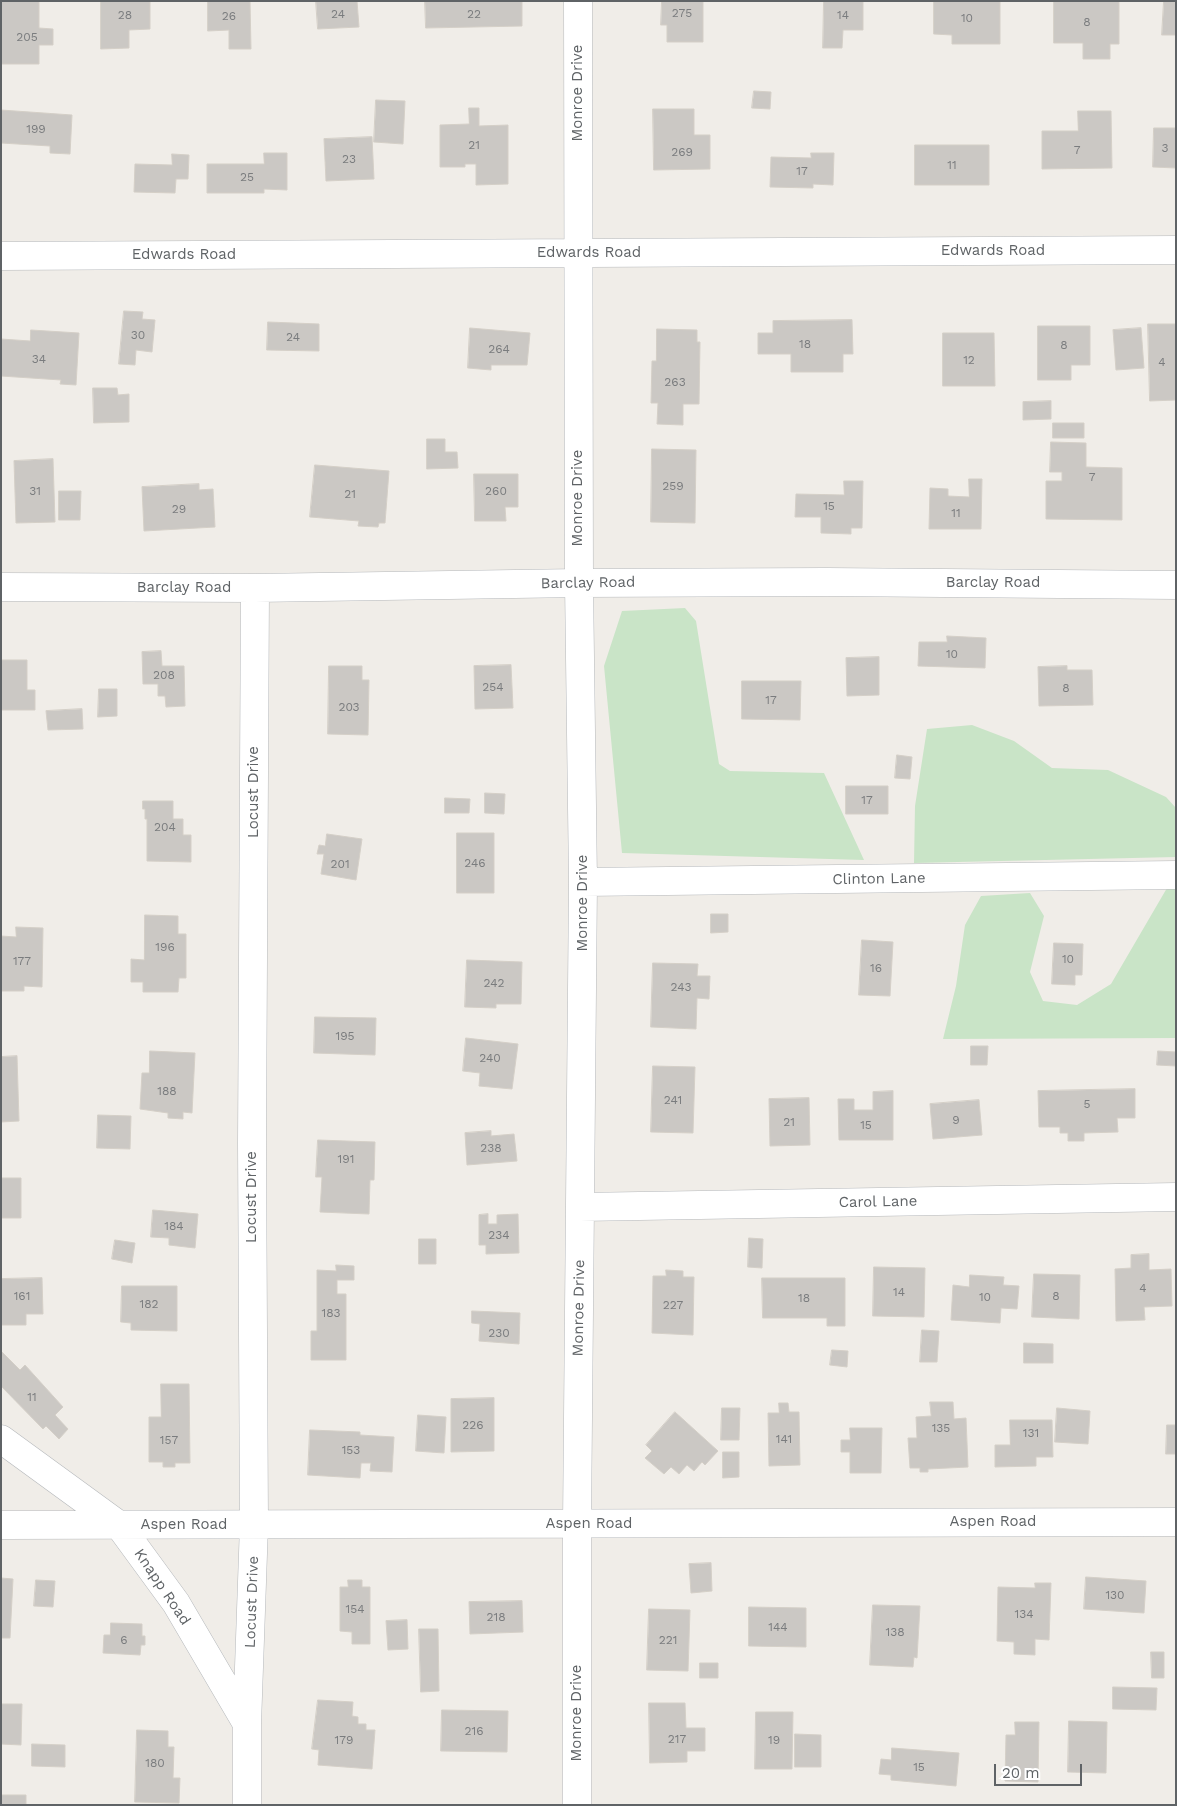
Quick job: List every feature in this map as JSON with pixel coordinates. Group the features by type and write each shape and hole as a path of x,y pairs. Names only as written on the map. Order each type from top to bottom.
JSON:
{"street":[{"name":"Monroe Drive","path":"577,1805 576,1524 583,882 577,254 578,1"},
{"name":"Edwards Road","path":"1,256 1176,250"},
{"name":"Barclay Road","path":"1,587 254,588 579,583 827,582 1176,585"},
{"name":"Locust Drive","path":"247,1805 247,1724 254,1525 252,1143 254,588"},
{"name":"Clinton Lane","path":"583,882 1176,875"},
{"name":"Carol Lane","path":"580,1207 1176,1197"},
{"name":"Knapp Road","path":"1,1439 119,1525 176,1603 247,1724"},
{"name":"Aspen Road","path":"1,1525 1176,1522"}],"green space":[{"path":"685,608 696,621 719,764 730,771 824,773 864,860 622,853 604,666 622,611"},
{"path":"972,725 1014,741 1052,768 1108,770 1166,797 1176,808 1176,857 914,863 915,806 927,729"},
{"path":"1167,888 1176,889 1176,1038 943,1039 956,986 965,925 981,896 1030,893 1044,916 1030,972 1043,1001 1077,1005 1111,984"}],"building":[{"path":"1,1 39,1 39,28 53,29 53,45 39,45 39,64 1,64"},
{"path":"101,1 150,1 150,29 129,30 129,48 101,49"},
{"path":"208,1 250,1 251,49 229,49 229,30 208,31"},
{"path":"316,1 357,1 359,27 318,29"},
{"path":"425,1 522,1 522,26 426,28"},
{"path":"662,1 703,1 703,42 667,42 667,25 661,25"},
{"path":"824,1 863,1 863,30 843,30 842,48 823,48"},
{"path":"934,1 1000,1 1000,44 952,44 952,35 934,34"},
{"path":"1054,1 1119,1 1119,44 1110,44 1110,59 1083,59 1083,43 1054,43"},
{"path":"1164,1 1176,2 1176,35 1162,35"},
{"path":"754,91 771,92 770,109 752,108"},
{"path":"376,100 405,101 403,144 374,142"},
{"path":"469,108 479,108 479,126 508,125 508,184 476,185 476,164 465,164 465,167 440,167 440,125 469,124"},
{"path":"653,109 694,109 694,135 710,135 710,169 654,170"},
{"path":"1,110 72,115 70,154 50,153 50,146 1,143"},
{"path":"1078,111 1111,111 1112,168 1042,169 1042,131 1078,131"},
{"path":"1154,128 1176,128 1176,168 1153,167"},
{"path":"372,137 374,179 326,181 324,139"},
{"path":"915,145 989,145 989,185 915,185"},
{"path":"264,153 287,153 287,190 264,189 264,193 207,193 207,164 264,164"},
{"path":"811,153 834,153 833,185 813,184 813,188 770,187 771,157 811,158"},
{"path":"172,154 189,155 188,179 176,179 175,193 134,192 135,164 172,165"},
{"path":"124,311 143,312 142,319 155,320 152,352 136,350 135,365 119,364"},
{"path":"852,320 853,354 843,354 843,372 791,372 791,354 758,354 758,333 773,333 773,321"},
{"path":"268,322 319,324 319,351 267,350"},
{"path":"1148,324 1176,324 1176,400 1150,401"},
{"path":"1038,326 1090,326 1090,365 1071,365 1071,380 1038,380"},
{"path":"470,328 530,333 527,365 491,365 491,370 468,368"},
{"path":"1141,328 1144,368 1116,370 1113,330"},
{"path":"657,329 697,330 697,342 700,342 699,404 683,404 683,425 657,424 658,403 651,403 652,361 656,361"},
{"path":"31,330 79,333 76,385 60,384 61,380 1,376 1,339 30,341"},
{"path":"943,333 994,333 995,386 943,386"},
{"path":"93,388 117,388 118,395 129,394 129,422 94,423"},
{"path":"1051,401 1051,419 1023,420 1023,402"},
{"path":"1053,423 1084,423 1084,438 1053,438"},
{"path":"427,439 445,439 445,452 457,452 458,468 427,469"},
{"path":"1051,442 1086,443 1086,467 1122,468 1122,520 1046,519 1046,481 1062,481 1062,472 1050,472"},
{"path":"652,449 696,450 695,523 651,522"},
{"path":"53,459 55,522 16,523 14,461"},
{"path":"315,465 389,471 385,523 379,523 378,527 358,526 359,521 310,517"},
{"path":"474,474 518,474 518,507 505,507 506,521 475,521"},
{"path":"969,479 982,479 981,529 929,529 930,488 948,489 948,496 969,497"},
{"path":"844,481 863,481 862,528 851,528 851,534 821,533 821,517 795,517 796,494 844,495"},
{"path":"199,484 199,490 213,489 215,527 144,531 142,487"},
{"path":"59,491 81,491 80,520 59,520"},
{"path":"947,636 986,638 985,668 918,666 919,642 947,642"},
{"path":"161,651 162,666 184,666 185,706 166,707 165,696 158,696 158,684 143,684 142,652"},
{"path":"879,657 879,695 847,696 846,658"},
{"path":"1,660 27,660 27,690 35,690 35,710 1,710"},
{"path":"511,665 513,708 475,709 474,666"},
{"path":"329,666 362,666 362,680 369,680 368,735 328,734"},
{"path":"1067,666 1067,670 1092,670 1093,705 1039,706 1038,667"},
{"path":"742,681 801,681 800,720 742,719"},
{"path":"99,689 117,689 117,716 98,717"},
{"path":"82,709 83,729 48,730 46,711"},
{"path":"897,755 912,757 910,779 895,778"},
{"path":"846,786 888,786 888,814 846,814"},
{"path":"485,793 505,794 504,814 485,813"},
{"path":"445,798 470,799 469,813 445,813"},
{"path":"143,801 173,801 173,819 183,819 183,835 191,835 191,862 147,861 147,819 145,819"},
{"path":"457,833 494,833 494,893 457,893"},
{"path":"327,834 362,839 356,880 321,874 324,854 317,854 319,845 325,846"},
{"path":"711,914 728,914 728,932 711,933"},
{"path":"145,915 178,916 178,934 186,934 186,978 179,978 178,992 143,992 143,982 131,982 131,959 144,960"},
{"path":"16,927 43,928 42,987 24,986 24,991 1,991 1,936 16,937"},
{"path":"862,940 893,942 890,996 859,995"},
{"path":"1054,943 1083,944 1082,975 1075,975 1075,985 1052,984"},
{"path":"467,960 522,962 521,1004 496,1004 496,1008 465,1007"},
{"path":"653,963 698,964 697,976 710,976 709,999 697,998 696,1029 651,1027"},
{"path":"315,1017 376,1018 375,1055 314,1053"},
{"path":"466,1038 518,1044 512,1089 479,1086 480,1073 463,1071"},
{"path":"971,1046 988,1046 987,1065 971,1065"},
{"path":"150,1051 195,1053 192,1113 183,1112 183,1119 168,1118 168,1113 140,1109 142,1073 149,1073"},
{"path":"1158,1051 1176,1052 1176,1066 1157,1065"},
{"path":"17,1056 19,1121 1,1122 1,1057"},
{"path":"653,1066 695,1067 693,1133 651,1132"},
{"path":"1135,1089 1135,1118 1117,1118 1118,1132 1084,1133 1084,1141 1068,1141 1068,1133 1060,1133 1060,1127 1039,1127 1038,1091"},
{"path":"893,1091 893,1140 839,1140 838,1099 854,1099 854,1110 873,1110 873,1092"},
{"path":"809,1098 810,1145 770,1146 769,1099"},
{"path":"979,1100 982,1135 933,1139 930,1104"},
{"path":"98,1115 131,1116 130,1149 97,1148"},
{"path":"491,1131 491,1136 514,1134 517,1161 467,1165 465,1133"},
{"path":"318,1140 375,1142 374,1180 370,1180 369,1214 320,1212 322,1177 316,1177"},
{"path":"1,1178 21,1178 21,1218 1,1218"},
{"path":"153,1210 198,1214 195,1248 169,1245 169,1238 151,1237"},
{"path":"488,1214 488,1224 497,1224 497,1215 518,1214 519,1253 486,1254 486,1245 479,1245 479,1215"},
{"path":"749,1238 763,1239 762,1268 748,1267"},
{"path":"419,1239 436,1239 436,1264 419,1264"},
{"path":"115,1240 135,1243 132,1263 112,1259"},
{"path":"1149,1254 1149,1270 1171,1269 1172,1306 1144,1307 1145,1320 1116,1321 1115,1269 1131,1268 1131,1255"},
{"path":"336,1265 354,1266 354,1280 337,1280 337,1294 346,1294 346,1360 311,1360 311,1331 317,1331 317,1270 336,1271"},
{"path":"874,1267 925,1268 924,1317 873,1316"},
{"path":"666,1270 683,1271 683,1277 694,1277 693,1335 652,1333 653,1276 666,1276"},
{"path":"1034,1274 1080,1275 1079,1319 1032,1317"},
{"path":"970,1275 1004,1277 1003,1285 1019,1286 1017,1309 1001,1308 1000,1323 951,1320 953,1285 969,1287"},
{"path":"42,1278 43,1314 26,1314 26,1325 1,1325 1,1279"},
{"path":"762,1278 845,1278 845,1326 827,1326 827,1318 763,1318"},
{"path":"122,1286 177,1286 177,1331 131,1330 131,1323 121,1322"},
{"path":"472,1311 520,1313 519,1344 479,1341 480,1324 472,1323"},
{"path":"922,1330 939,1331 937,1362 920,1362"},
{"path":"1024,1343 1053,1344 1053,1363 1024,1363"},
{"path":"832,1350 848,1351 847,1367 830,1365"},
{"path":"1,1351 20,1370 25,1365 63,1407 55,1415 68,1429 59,1439 46,1426 43,1429 1,1386"},
{"path":"161,1384 189,1384 190,1463 175,1463 175,1467 163,1467 163,1462 149,1462 149,1417 161,1417"},
{"path":"494,1398 494,1451 451,1452 451,1399"},
{"path":"930,1402 953,1402 954,1419 966,1418 968,1467 928,1469 928,1472 920,1472 920,1468 910,1468 908,1438 917,1438 916,1417 931,1416"},
{"path":"779,1403 788,1403 789,1412 799,1412 800,1465 769,1466 768,1413 779,1413"},
{"path":"722,1408 740,1408 739,1440 721,1440"},
{"path":"1057,1408 1090,1411 1088,1444 1055,1442"},
{"path":"675,1412 718,1451 705,1465 702,1462 694,1471 687,1465 679,1474 671,1467 664,1474 645,1458 652,1451 646,1445"},
{"path":"418,1415 446,1417 444,1453 416,1451"},
{"path":"1010,1420 1052,1420 1053,1457 1036,1457 1036,1466 995,1467 995,1445 1010,1445"},
{"path":"1167,1425 1176,1425 1176,1454 1166,1454"},
{"path":"850,1428 882,1428 881,1473 850,1473 850,1452 841,1452 841,1440 850,1440"},
{"path":"310,1430 360,1432 360,1435 394,1437 392,1472 370,1471 371,1463 361,1463 360,1478 308,1475"},
{"path":"723,1452 739,1452 739,1477 723,1478"},
{"path":"711,1563 712,1591 691,1593 689,1564"},
{"path":"1086,1577 1146,1581 1144,1613 1084,1609"},
{"path":"1,1578 13,1579 10,1638 1,1638"},
{"path":"36,1580 55,1581 53,1607 34,1606"},
{"path":"348,1580 362,1580 362,1587 370,1587 370,1644 352,1644 352,1632 340,1631 340,1587 348,1587"},
{"path":"1035,1583 1051,1583 1049,1640 1035,1639 1035,1655 1014,1654 1014,1642 997,1641 998,1587 1035,1588"},
{"path":"522,1601 523,1632 470,1634 469,1602"},
{"path":"873,1605 920,1606 917,1658 914,1657 913,1667 870,1665"},
{"path":"749,1607 806,1608 806,1647 749,1646"},
{"path":"649,1609 690,1610 688,1671 647,1670"},
{"path":"407,1620 408,1649 388,1650 386,1621"},
{"path":"111,1623 142,1624 142,1636 145,1636 145,1645 141,1645 140,1655 103,1653 104,1635 110,1635"},
{"path":"419,1629 438,1629 439,1691 421,1692"},
{"path":"1151,1652 1164,1652 1164,1678 1152,1678"},
{"path":"700,1663 718,1663 718,1678 700,1678"},
{"path":"1113,1687 1157,1688 1156,1710 1113,1709"},
{"path":"318,1700 353,1702 352,1716 358,1717 358,1724 366,1724 366,1730 375,1730 372,1769 318,1765 319,1750 312,1749"},
{"path":"649,1703 685,1703 686,1728 705,1728 705,1751 687,1751 687,1762 650,1763"},
{"path":"1,1704 22,1704 21,1745 1,1744"},
{"path":"442,1710 508,1711 507,1752 441,1751"},
{"path":"756,1712 793,1712 792,1769 755,1769"},
{"path":"1069,1721 1107,1722 1106,1773 1068,1772"},
{"path":"1015,1722 1039,1722 1038,1782 1005,1781 1006,1735 1015,1735"},
{"path":"137,1730 168,1731 168,1747 174,1747 173,1778 180,1778 179,1803 135,1802"},
{"path":"795,1734 821,1735 821,1767 795,1767"},
{"path":"32,1744 65,1745 65,1767 32,1766"},
{"path":"892,1748 959,1753 956,1786 891,1780 891,1775 879,1774 881,1759 891,1760"},
{"path":"1,1795 26,1795 26,1805 1,1805"}]}
